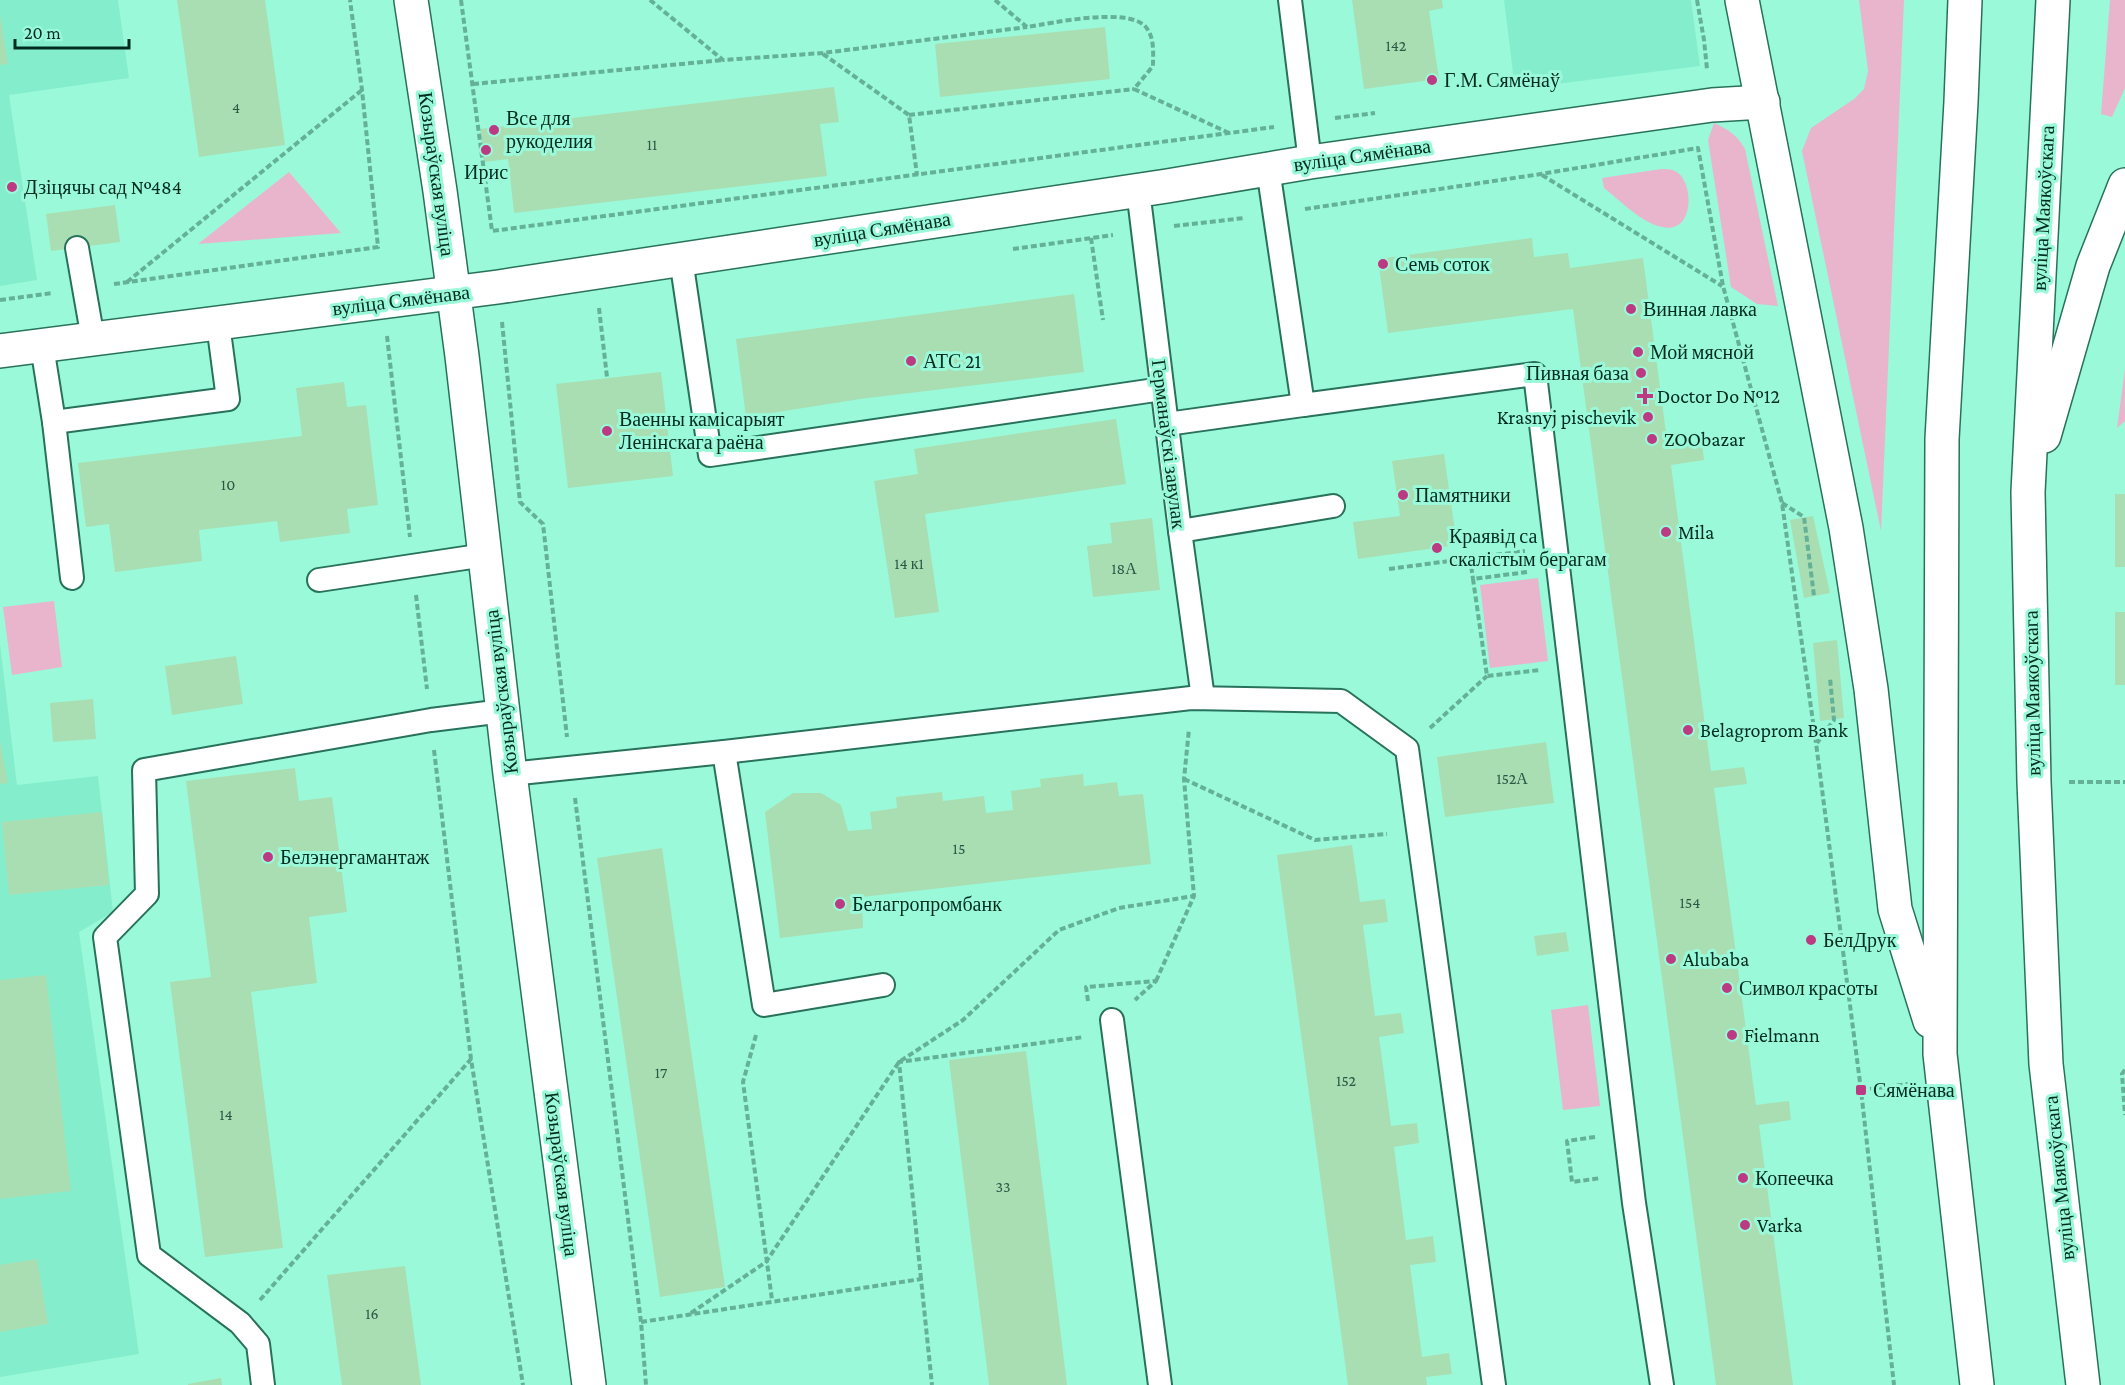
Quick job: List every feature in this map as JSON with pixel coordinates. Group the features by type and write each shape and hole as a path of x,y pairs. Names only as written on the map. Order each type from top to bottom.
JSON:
{"main road":[{"name":"Козыраўская вуліца","path":"411,0 453,293 510,774 589,1385"},
{"path":"1742,0 1847,539 1871,689 1895,909 1941,1067"},
{"path":"1965,0 1942,440 1941,1067 1977,1385"},
{"name":"вуліца Маякоўскага","path":"2053,0 2028,492 2034,782 2046,1064 2083,1385"},
{"name":"вуліца Сямёнава","path":"0,351 453,293 1310,162 1712,105 1763,102"},
{"path":"2028,492 2093,266 2125,185"}],"lane":[{"path":"1290,0 1310,162"},
{"path":"1268,169 1303,405"},
{"name":"Германаўскі завулак","path":"1138,190 1180,531 1197,698"},
{"path":"76,248 93,339"},
{"path":"681,259 710,455 1162,389"},
{"path":"54,422 228,399 218,324"},
{"path":"42,346 54,422 72,578"},
{"path":"1167,424 1535,374 1634,1203 1662,1385"},
{"path":"1180,531 1333,506"},
{"path":"319,580 485,555"},
{"path":"510,774 1197,698 1341,701 1407,749 1494,1385"},
{"path":"263,1385 258,1344 240,1323 149,1255 105,937 147,894 144,770 431,720 503,711"},
{"path":"724,752 764,1005 883,985"},
{"path":"1112,1020 1160,1385"}],"path":[{"path":"0,300 378,247 350,0"},
{"path":"461,0 492,231 1386,112"},
{"path":"650,0 723,60"},
{"path":"995,0 1027,27"},
{"path":"1697,0 1708,69 1697,71"},
{"path":"473,84 723,60 823,53 1124,16 1144,25 1151,36 1153,66 1134,89"},
{"path":"823,53 909,115 1134,89 1230,133"},
{"path":"127,282 362,90"},
{"path":"909,115 917,175"},
{"path":"1010,249 1274,214 1698,148 1723,286 1782,503 1861,1090 1894,1385"},
{"path":"1541,174 1723,286"},
{"path":"1091,238 1103,320"},
{"path":"599,308 608,377"},
{"path":"386,325 471,1059 523,1385"},
{"path":"504,349 520,502 543,524 571,768 641,1322 646,1385"},
{"path":"1782,503 1804,517 1814,596"},
{"path":"1389,569 1470,558 1557,558"},
{"path":"1470,558 1486,676"},
{"path":"1473,579 1557,558"},
{"path":"1407,749 1486,676 1570,667"},
{"path":"1156,981 1194,896 1184,779 1197,698"},
{"path":"1816,743 1834,720"},
{"path":"1184,779 1315,840 1394,833"},
{"path":"2034,782 2125,782"},
{"path":"691,1313 766,1262 899,1062 963,1020 1059,930 1119,908 1194,896"},
{"path":"764,1005 743,1082 772,1300"},
{"path":"899,1062 1094,1035"},
{"path":"240,1323 471,1059"},
{"path":"899,1062 932,1385"},
{"path":"1861,1090 1941,1067"},
{"path":"2125,1070 2122,1074 2125,1115"},
{"path":"1606,1177 1572,1182 1567,1141 1600,1136 1602,1143 1627,1138"},
{"path":"641,1322 772,1300 921,1279"}],"shaded area":[{"name":"Дзіцячы сад №484","path":"0,0 118,0 129,78 9,95 37,280 0,286"},
{"path":"1504,0 1691,0 1700,66 1515,89"},
{"path":"1859,0 1904,0 1881,531 1802,151 1811,128 1854,99 1864,89 1868,71"},
{"path":"2110,0 2125,0 2125,88 2112,117 2101,114"},
{"path":"1714,123 1732,133 1745,149 1778,306 1757,304 1731,287 1708,140"},
{"path":"1661,169 1673,170 1682,177 1686,185 1688,206 1686,215 1681,223 1673,227 1662,227 1646,221 1604,188 1602,178"},
{"path":"289,172 341,233 198,244"},
{"path":"2125,369 2125,421 2117,428"},
{"path":"1538,578 1548,661 1490,668 1480,585"},
{"path":"54,601 62,667 12,675 3,607"},
{"path":"0,644 17,785 98,776 113,912 79,932 139,1354 0,1377"},
{"path":"1588,1005 1600,1106 1563,1110 1551,1010"}],"building":[{"path":"177,0 265,0 285,145 199,157"},
{"path":"1352,0 1442,0 1443,8 1429,11 1439,79 1364,89"},
{"path":"0,14 8,64 0,65"},
{"path":"1105,27 1110,79 940,97 935,44"},
{"path":"834,87 839,122 820,124 827,176 514,213 508,159 484,162 480,129"},
{"path":"115,205 120,242 51,251 46,214"},
{"path":"1532,238 1534,257 1568,253 1570,268 1643,258 1668,448 1702,443 1704,460 1671,465 1711,771 1744,767 1747,784 1714,788 1756,1105 1789,1101 1791,1120 1759,1125 1793,1385 1716,1385 1573,309 1388,333 1378,259"},
{"name":"АТС 21","path":"1074,294 1084,372 860,399 746,417 736,339"},
{"path":"661,372 673,476 568,488 556,384"},
{"path":"344,382 347,407 366,405 378,505 347,509 350,533 280,542 277,521 199,530 202,561 115,572 109,524 86,527 78,463 302,436 296,388"},
{"path":"1116,419 1126,484 925,514 939,612 895,618 874,481 918,474 914,449"},
{"path":"1444,454 1457,545 1358,559 1353,522 1400,516 1392,461"},
{"path":"2115,494 2125,494 2125,567 2115,567"},
{"path":"1813,516 1830,593 1804,598 1790,520"},
{"path":"1152,518 1160,590 1093,597 1087,546 1112,543 1110,523"},
{"path":"2115,612 2125,612 2125,685 2115,685"},
{"path":"1837,640 1844,718 1820,721 1813,643"},
{"path":"236,656 243,704 172,715 165,666"},
{"path":"93,699 96,739 53,742 50,703"},
{"path":"0,740 8,783 0,784"},
{"path":"1546,742 1554,803 1445,817 1437,757"},
{"path":"295,768 299,801 332,797 347,912 309,917 317,983 251,992 283,1248 205,1257 170,982 211,977 186,781"},
{"path":"1083,774 1084,786 1117,782 1119,796 1143,794 1151,864 862,897 863,928 780,938 765,812 793,793 821,793 841,805 848,831 872,829 870,812 897,808 896,797 942,792 943,801 984,796 986,813 1013,810 1011,791 1041,787 1040,779"},
{"path":"102,812 109,885 9,895 2,822"},
{"path":"1352,845 1360,902 1385,899 1388,922 1363,925 1375,1016 1401,1013 1404,1033 1379,1037 1391,1126 1417,1123 1419,1143 1394,1147 1406,1240 1433,1236 1436,1262 1410,1265 1422,1357 1449,1353 1452,1374 1426,1377 1427,1385 1348,1385 1277,855"},
{"path":"662,848 725,1287 660,1297 597,858"},
{"path":"1566,932 1569,951 1537,956 1534,936"},
{"path":"46,975 71,1191 0,1199 0,980"},
{"path":"1026,1051 1067,1385 989,1385 949,1060"},
{"path":"37,1259 48,1324 0,1332 0,1265"},
{"path":"405,1266 421,1385 342,1385 327,1275"},
{"path":"221,1378 222,1385 188,1385 188,1384"}],"place":[{"name":"Г.М. Сямёнаў","path":"1432,80"},
{"name":"Все для рукоделия","path":"494,130"},
{"name":"Ирис","path":"486,150"},
{"name":"Дзіцячы сад №484","path":"12,187"},
{"name":"Семь соток","path":"1383,264"},
{"name":"Винная лавка","path":"1631,309"},
{"name":"Мой мясной","path":"1638,352"},
{"name":"АТС 21","path":"911,361"},
{"name":"Пивная база","path":"1641,373"},
{"name":"Doctor Do №12","path":"1645,396"},
{"name":"Krasnyj pischevik","path":"1648,417"},
{"name":"Ваенны камісарыят Ленінскага раёна","path":"607,431"},
{"name":"ZOObazar","path":"1652,439"},
{"name":"Памятники","path":"1403,495"},
{"name":"Mila","path":"1666,532"},
{"name":"Краявід са скалістым берагам","path":"1437,548"},
{"name":"Belagroprom Bank","path":"1688,730"},
{"name":"Белэнергамантаж","path":"268,857"},
{"name":"Белагропромбанк","path":"840,904"},
{"name":"БелДрук","path":"1811,940"},
{"name":"Alubaba","path":"1671,959"},
{"name":"Символ красоты","path":"1727,988"},
{"name":"Fielmann","path":"1732,1035"},
{"name":"Сямёнава","path":"1861,1090"},
{"name":"Копеечка","path":"1743,1178"},
{"name":"Varka","path":"1745,1225"}]}
